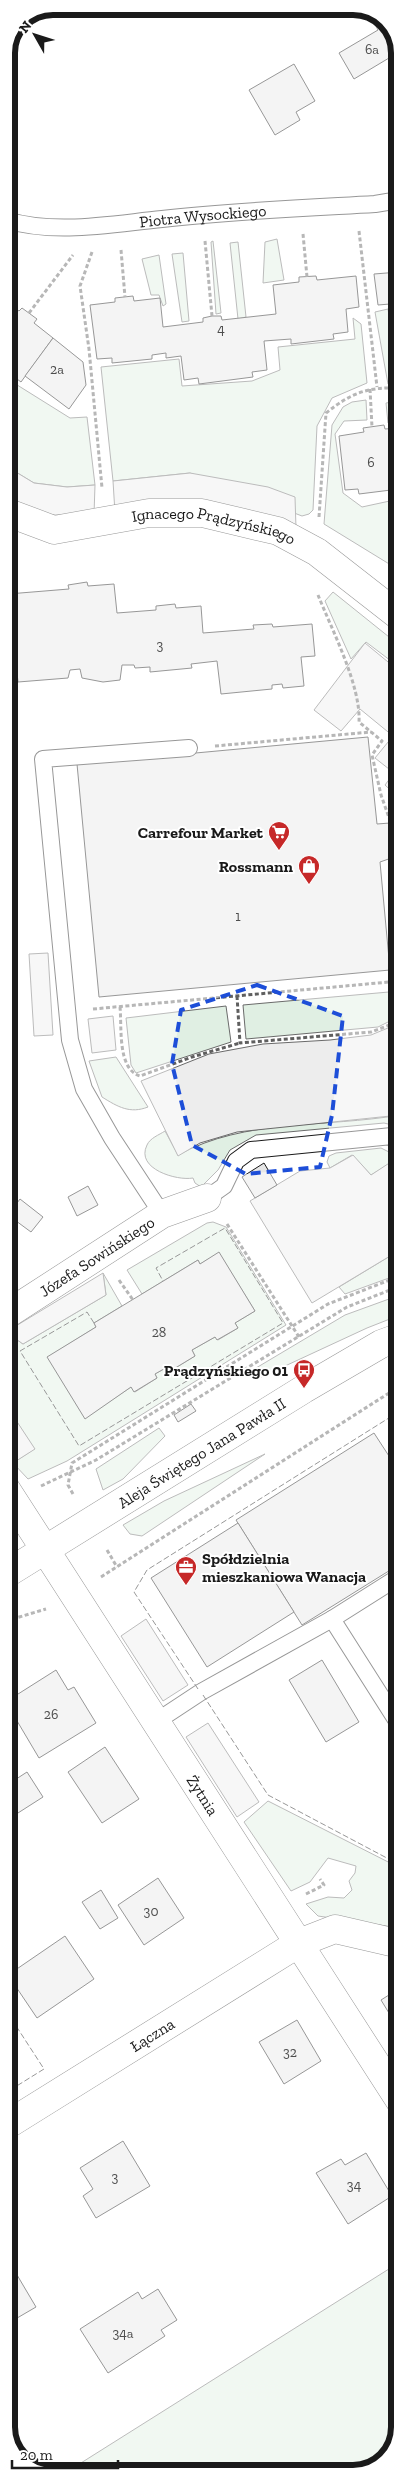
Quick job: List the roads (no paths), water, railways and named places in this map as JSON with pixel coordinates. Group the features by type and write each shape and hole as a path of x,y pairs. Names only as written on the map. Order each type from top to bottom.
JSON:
{"street":[{"name":"Ignacego Prądzyńskiego","path":"15,515 54,530 149,513 202,513 278,531 317,552 391,609"},
{"name":"Józefa Sowińskiego","path":"15,1309 162,1214 207,1198"},
{"name":"Aleja Świętego Jana Pawła II","path":"15,1568 304,1389 381,1344 391,1340"},
{"name":"Żytnia","path":"15,1503 391,2087"},
{"name":"Łączna","path":"15,2120 298,1943 335,1929 391,1942"}],"lane":[{"name":"Piotra Wysockiego","path":"15,223 21,225 79,227 162,218 391,201"},
{"path":"162,1214 112,1138 84,1089 70,1040 43,759 189,748"},
{"path":"207,1198 224,1186 236,1160 251,1150 391,1136"},
{"path":"157,1721 201,1692 332,1619 391,1582"},
{"path":"332,1619 391,1712"}],"place":[{"name":"Carrefour Market","path":"279,851"},
{"name":"Rossmann","path":"309,885"},
{"name":"Prądzyńskiego 01","path":"304,1389"},
{"name":"Spółdzielnia mieszkaniowa Wanacja","path":"186,1586"}]}
